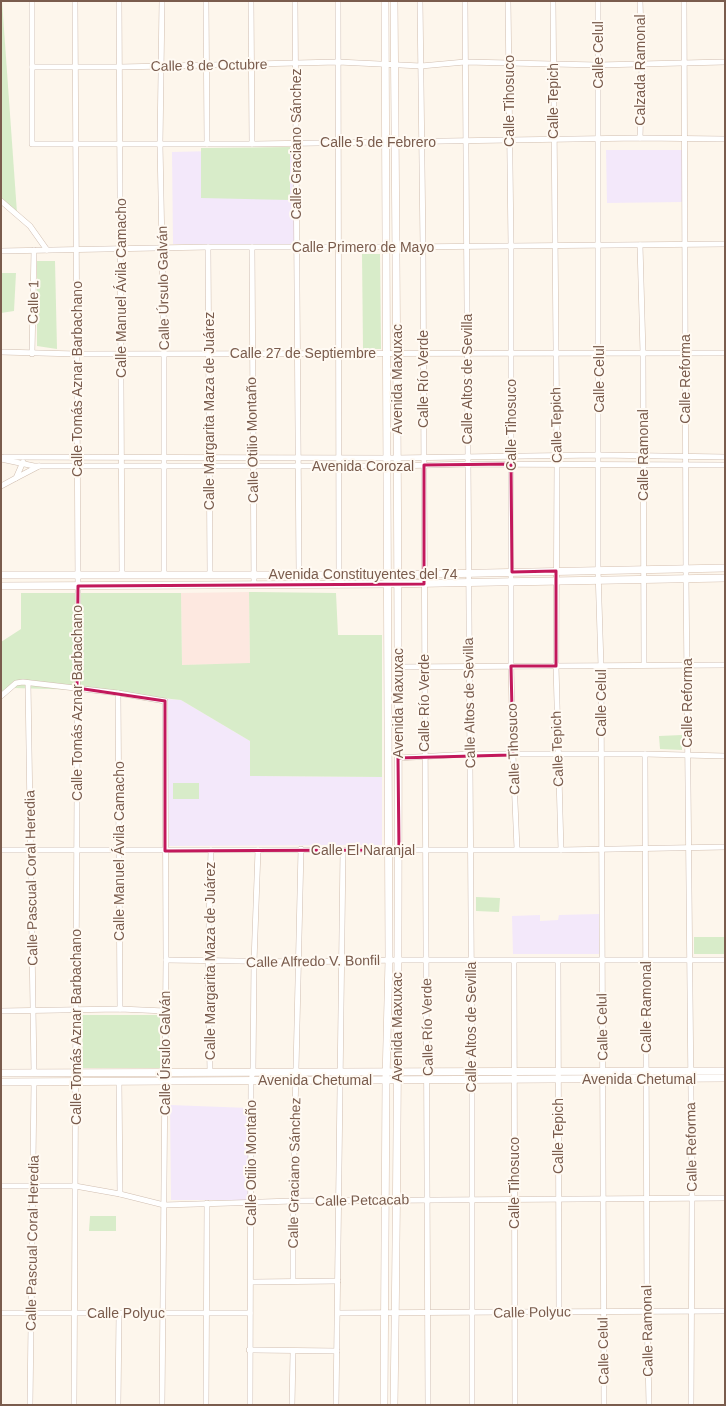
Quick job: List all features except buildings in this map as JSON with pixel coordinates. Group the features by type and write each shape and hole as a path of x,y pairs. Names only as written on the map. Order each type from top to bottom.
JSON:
{"main road":[{"name":"Avenida Maxuxac","path":"384,1405 386,1071 389,960 389,584 386,353 385,1"},
{"name":"Avenida Maxuxac","path":"394,1 397,142 396,247 398,353 396,466 399,850 394,1405"},
{"name":"Avenida Constituyentes del 74","path":"1,575 398,575 725,568"},
{"path":"187,575 187,585"},
{"name":"Avenida Constituyentes del 74","path":"1,586 339,585 725,578"},
{"name":"Avenida Chetumal","path":"1,1074 603,1071 646,1075 690,1075 725,1078"},
{"name":"Avenida Chetumal","path":"690,1075 725,1071"},
{"name":"Avenida Chetumal","path":"1,1082 603,1079 646,1075"}],"street":[{"path":"32,1 32,67"},
{"name":"Calle Tomás Aznar Barbachano","path":"74,1 78,575 74,1405"},
{"name":"Calle Manuel Ávila Camacho","path":"119,1 123,458 122,575"},
{"name":"Calle Úrsulo Galván","path":"162,1 160,144 164,353 164,575"},
{"path":"206,1 207,144"},
{"path":"251,1 252,144"},
{"name":"Calle Graciano Sánchez","path":"295,1 299,575"},
{"path":"338,1 339,585"},
{"name":"Calle Río Verde","path":"420,1 423,247 424,758 428,1079 426,1200 428,1405"},
{"name":"Calle Altos de Sevilla","path":"465,1 469,573 468,667 472,1071 472,1405"},
{"name":"Calle Tihosuco","path":"508,1 511,246 511,666 512,755 517,849"},
{"name":"Calle Tepich","path":"553,1 556,455 555,581 557,754 561,850"},
{"name":"Calle Celul","path":"598,1 597,140 600,464 598,570 601,666 600,849 603,1071 604,1405"},
{"name":"Calzada Ramonal","path":"640,1 642,64 640,138"},
{"name":"Calle Reforma","path":"684,1 685,464 692,1199 691,1405"},
{"name":"Calle 8 de Octubre","path":"32,67 120,67 338,62 395,63 421,66 465,62 598,65 725,62"},
{"name":"Calle 5 de Febrero","path":"32,67 32,144 252,144 554,139 597,140 640,138 725,140"},
{"path":"1,201 30,226 47,250"},
{"name":"Calle Primero de Mayo","path":"1,251 208,247 423,247 725,244"},
{"name":"Calle Ramonal","path":"640,245 643,353 642,579 644,665"},
{"name":"Calle Margarita Maza de Juárez","path":"208,247 210,575"},
{"name":"Calle Otilio Montaño","path":"252,247 254,585"},
{"name":"Calle 1","path":"32,354 34,250"},
{"name":"Calle 27 de Septiembre","path":"1,352 77,354 725,352"},
{"name":"Avenida Corozal","path":"1,458 423,458 556,455 725,457"},
{"path":"16,478 23,464 24,457"},
{"name":"Avenida Corozal","path":"1,458 23,464 39,466 396,466 468,464 725,465"},
{"path":"1,486 39,466"},
{"path":"397,667 725,665"},
{"path":"1,696 16,683 118,693"},
{"name":"Calle Pascual Coral Heredia","path":"28,683 34,1073"},
{"name":"Calle Manuel Ávila Camacho","path":"118,693 120,1009"},
{"name":"Calle Úrsulo Galván","path":"118,693 165,700 166,960 162,1405"},
{"path":"398,758 424,758 470,754 645,754 725,756"},
{"name":"Calle Ramonal","path":"645,754 646,1310 649,1405"},
{"name":"Calle El Naranjal","path":"1,850 561,850 689,849 725,847"},
{"name":"Calle Graciano Sánchez","path":"293,1280 293,1201 301,849"},
{"name":"Calle Margarita Maza de Juárez","path":"210,1072 208,962 211,850"},
{"name":"Calle Otilio Montaño","path":"250,1405 251,1080 253,1072 254,962 258,850"},
{"path":"336,1405 338,1313 337,1201 343,850"},
{"name":"Calle Alfredo V. Bonfil","path":"166,960 208,962 341,962 389,960 725,960"},
{"name":"Calle Tihosuco","path":"514,961 515,1405"},
{"name":"Calle Tepich","path":"558,961 559,1311"},
{"path":"1,1011 120,1009 165,1011"},
{"path":"119,1081 120,1194"},
{"name":"Calle Pascual Coral Heredia","path":"30,1405 34,1082"},
{"name":"Calle Petcacab","path":"1,1186 75,1186 120,1194 164,1205 293,1201 725,1198"},
{"path":"206,1405 207,1203"},
{"path":"251,1282 293,1280 338,1281"},
{"name":"Calle Polyuc","path":"338,1313 472,1313 646,1310 725,1311"},
{"name":"Calle Polyuc","path":"1,1313 250,1313"},
{"path":"118,1405 119,1313"},
{"path":"249,1350 294,1352 337,1351"},
{"path":"292,1405 294,1352"}],"highlighted area":[{"path":"511,464 512,572 556,571 556,666 511,666 513,755 398,758 399,850 165,851 165,701 77,688 78,586 424,584 424,465"}],"shaded area":[{"path":"294,149 294,244 173,244 172,152"},
{"path":"606,150 682,150 683,202 607,203"},
{"path":"249,592 250,664 182,665 181,593"},
{"path":"167,699 181,700 250,741 250,776 382,777 382,845 169,846"},
{"path":"599,914 599,954 513,954 512,916 540,915 540,921 558,920 559,915"},
{"path":"170,1105 249,1108 249,1200 171,1200"}],"green space":[{"path":"2,1 17,213 1,201"},
{"path":"290,147 290,200 201,198 201,148"},
{"path":"362,254 380,254 381,349 363,349"},
{"path":"37,261 55,261 57,349 37,346"},
{"path":"1,273 16,273 14,311 1,313"},
{"path":"249,592 336,593 338,635 382,635 382,777 250,776 250,741 181,700 86,690 13,688 1,699 1,642 21,629 21,593 181,593 182,665 250,663"},
{"path":"682,735 682,750 660,749 659,736"},
{"path":"173,783 199,783 199,799 173,799"},
{"path":"476,897 500,898 499,912 476,911"},
{"path":"694,937 725,937 725,954 694,954"},
{"path":"82,1015 160,1015 160,1068 83,1068"},
{"path":"90,1216 116,1216 116,1231 89,1231"}]}
